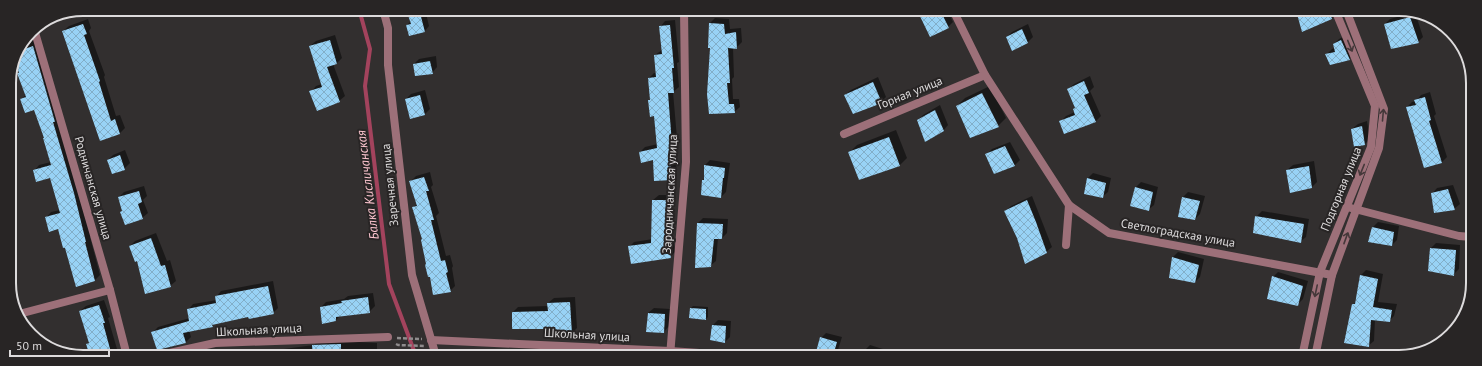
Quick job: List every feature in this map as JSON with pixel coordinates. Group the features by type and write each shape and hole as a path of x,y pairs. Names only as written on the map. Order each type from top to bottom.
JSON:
{"street":[{"name":"Заречная улица","path":"385,16 388,28 388,65 412,275 434,350"},
{"name":"Зародничанская улица","path":"670,350 686,162 684,16"},
{"path":"956,16 985,75"},
{"name":"Подгорная улица","path":"1303,350 1320,272 1371,147 1375,106 1338,16"},
{"path":"1316,350 1332,275 1379,148 1384,109 1348,16"},
{"name":"Родничанская улица","path":"36,36 110,290 125,350"},
{"name":"Светлоградская улица","path":"985,75 1069,205 1109,233 1332,275"},
{"name":"Горная улица","path":"844,134 985,75"},
{"path":"1066,245 1069,205"},
{"path":"1347,206 1459,236 1466,237"},
{"path":"23,313 110,290"},
{"name":"Школьная улица","path":"183,350 215,343 387,337"},
{"name":"Школьная улица","path":"431,341 596,350"}],"path":[{"path":"387,337 431,341"},
{"path":"387,337 398,345 423,346 431,341"}],"building":[{"path":"408,16 421,16 425,32 409,36 406,25 411,24"},
{"path":"920,16 943,16 949,28 930,37"},
{"path":"1298,16 1331,16 1332,19 1302,32"},
{"path":"1410,17 1419,43 1391,49 1384,24"},
{"path":"709,23 724,24 725,34 736,32 737,49 728,48 730,83 727,83 729,104 734,104 735,113 709,114 707,94 710,48 708,48"},
{"path":"83,24 87,34 84,35 100,81 99,82 111,121 115,119 120,134 100,141 62,31"},
{"path":"670,25 674,68 672,68 674,93 668,93 672,144 669,144 672,180 654,181 653,160 641,163 639,152 657,148 654,116 650,117 648,78 656,77 654,55 662,54 659,26"},
{"path":"1022,29 1028,43 1012,51 1006,37"},
{"path":"330,40 337,64 327,67 340,102 317,111 309,91 322,87 309,46"},
{"path":"1341,40 1350,60 1330,65 1325,54 1335,52 1333,44"},
{"path":"33,46 74,193 95,281 76,287 58,229 49,232 45,217 60,213 50,178 36,182 33,170 51,165 44,138 34,110 25,113 20,99 26,97 17,73 19,73 18,66 26,49"},
{"path":"430,61 433,74 415,76 413,64"},
{"path":"1084,81 1089,93 1084,95 1096,122 1064,134 1059,121 1075,115 1073,109 1075,108 1067,89"},
{"path":"873,82 882,103 853,114 844,95"},
{"path":"982,93 999,127 970,138 956,106"},
{"path":"420,95 425,115 410,119 405,99"},
{"path":"1425,97 1431,120 1429,121 1442,163 1424,168 1406,107 1416,105 1414,100"},
{"path":"935,110 944,131 925,142 917,120"},
{"path":"1362,126 1365,145 1354,147 1351,129"},
{"path":"889,137 900,166 859,180 848,152"},
{"path":"1005,146 1015,166 994,174 985,154"},
{"path":"120,155 125,170 112,174 107,160"},
{"path":"704,165 725,168 721,198 701,195 702,180 704,180"},
{"path":"1309,166 1312,188 1290,193 1286,170"},
{"path":"424,177 429,191 426,191 434,220 431,220 441,261 445,260 448,272 446,273 451,292 433,295 430,277 428,277 425,265 422,239 412,207 417,206 409,181"},
{"path":"1087,178 1106,183 1103,198 1084,194"},
{"path":"1135,187 1153,192 1149,211 1130,206"},
{"path":"1448,189 1455,210 1434,213 1431,193"},
{"path":"139,191 142,202 138,204 143,219 125,225 120,212 122,211 118,197"},
{"path":"1182,197 1200,201 1195,220 1178,217"},
{"path":"652,200 669,200 668,227 666,227 671,258 631,264 628,246 651,243"},
{"path":"1027,200 1047,253 1025,264 1017,238 1004,211"},
{"path":"1255,216 1304,224 1301,243 1253,233"},
{"path":"697,223 723,224 722,239 714,239 711,267 695,268"},
{"path":"1372,227 1394,232 1392,246 1368,242"},
{"path":"151,238 161,266 165,265 171,287 145,294 137,261 135,262 129,246"},
{"path":"1430,248 1456,250 1454,276 1428,271"},
{"path":"1172,257 1199,265 1195,283 1169,278"},
{"path":"1360,275 1378,279 1373,307 1392,310 1390,322 1371,320 1369,347 1344,343 1352,304 1355,304"},
{"path":"1272,276 1303,286 1298,306 1267,299"},
{"path":"268,286 274,314 249,319 248,317 212,325 213,327 183,333 186,343 157,350 151,332 189,321 187,309 216,303 215,296"},
{"path":"368,297 370,313 336,317 336,321 322,324 320,307 342,303 341,301"},
{"path":"570,302 572,334 549,336 549,329 512,329 512,312 548,311 547,303"},
{"path":"99,305 105,323 103,323 110,350 88,350 86,344 89,343 79,311"},
{"path":"690,308 706,309 706,320 689,318"},
{"path":"648,313 665,314 664,333 646,332"},
{"path":"712,325 726,326 725,343 710,340"},
{"path":"820,337 837,342 835,350 817,350"},
{"path":"341,344 341,350 312,350 312,345"}],"waterway":[{"name":"Балка Кисличанская","path":"361,16 370,49 365,86 389,284 414,350"}]}
